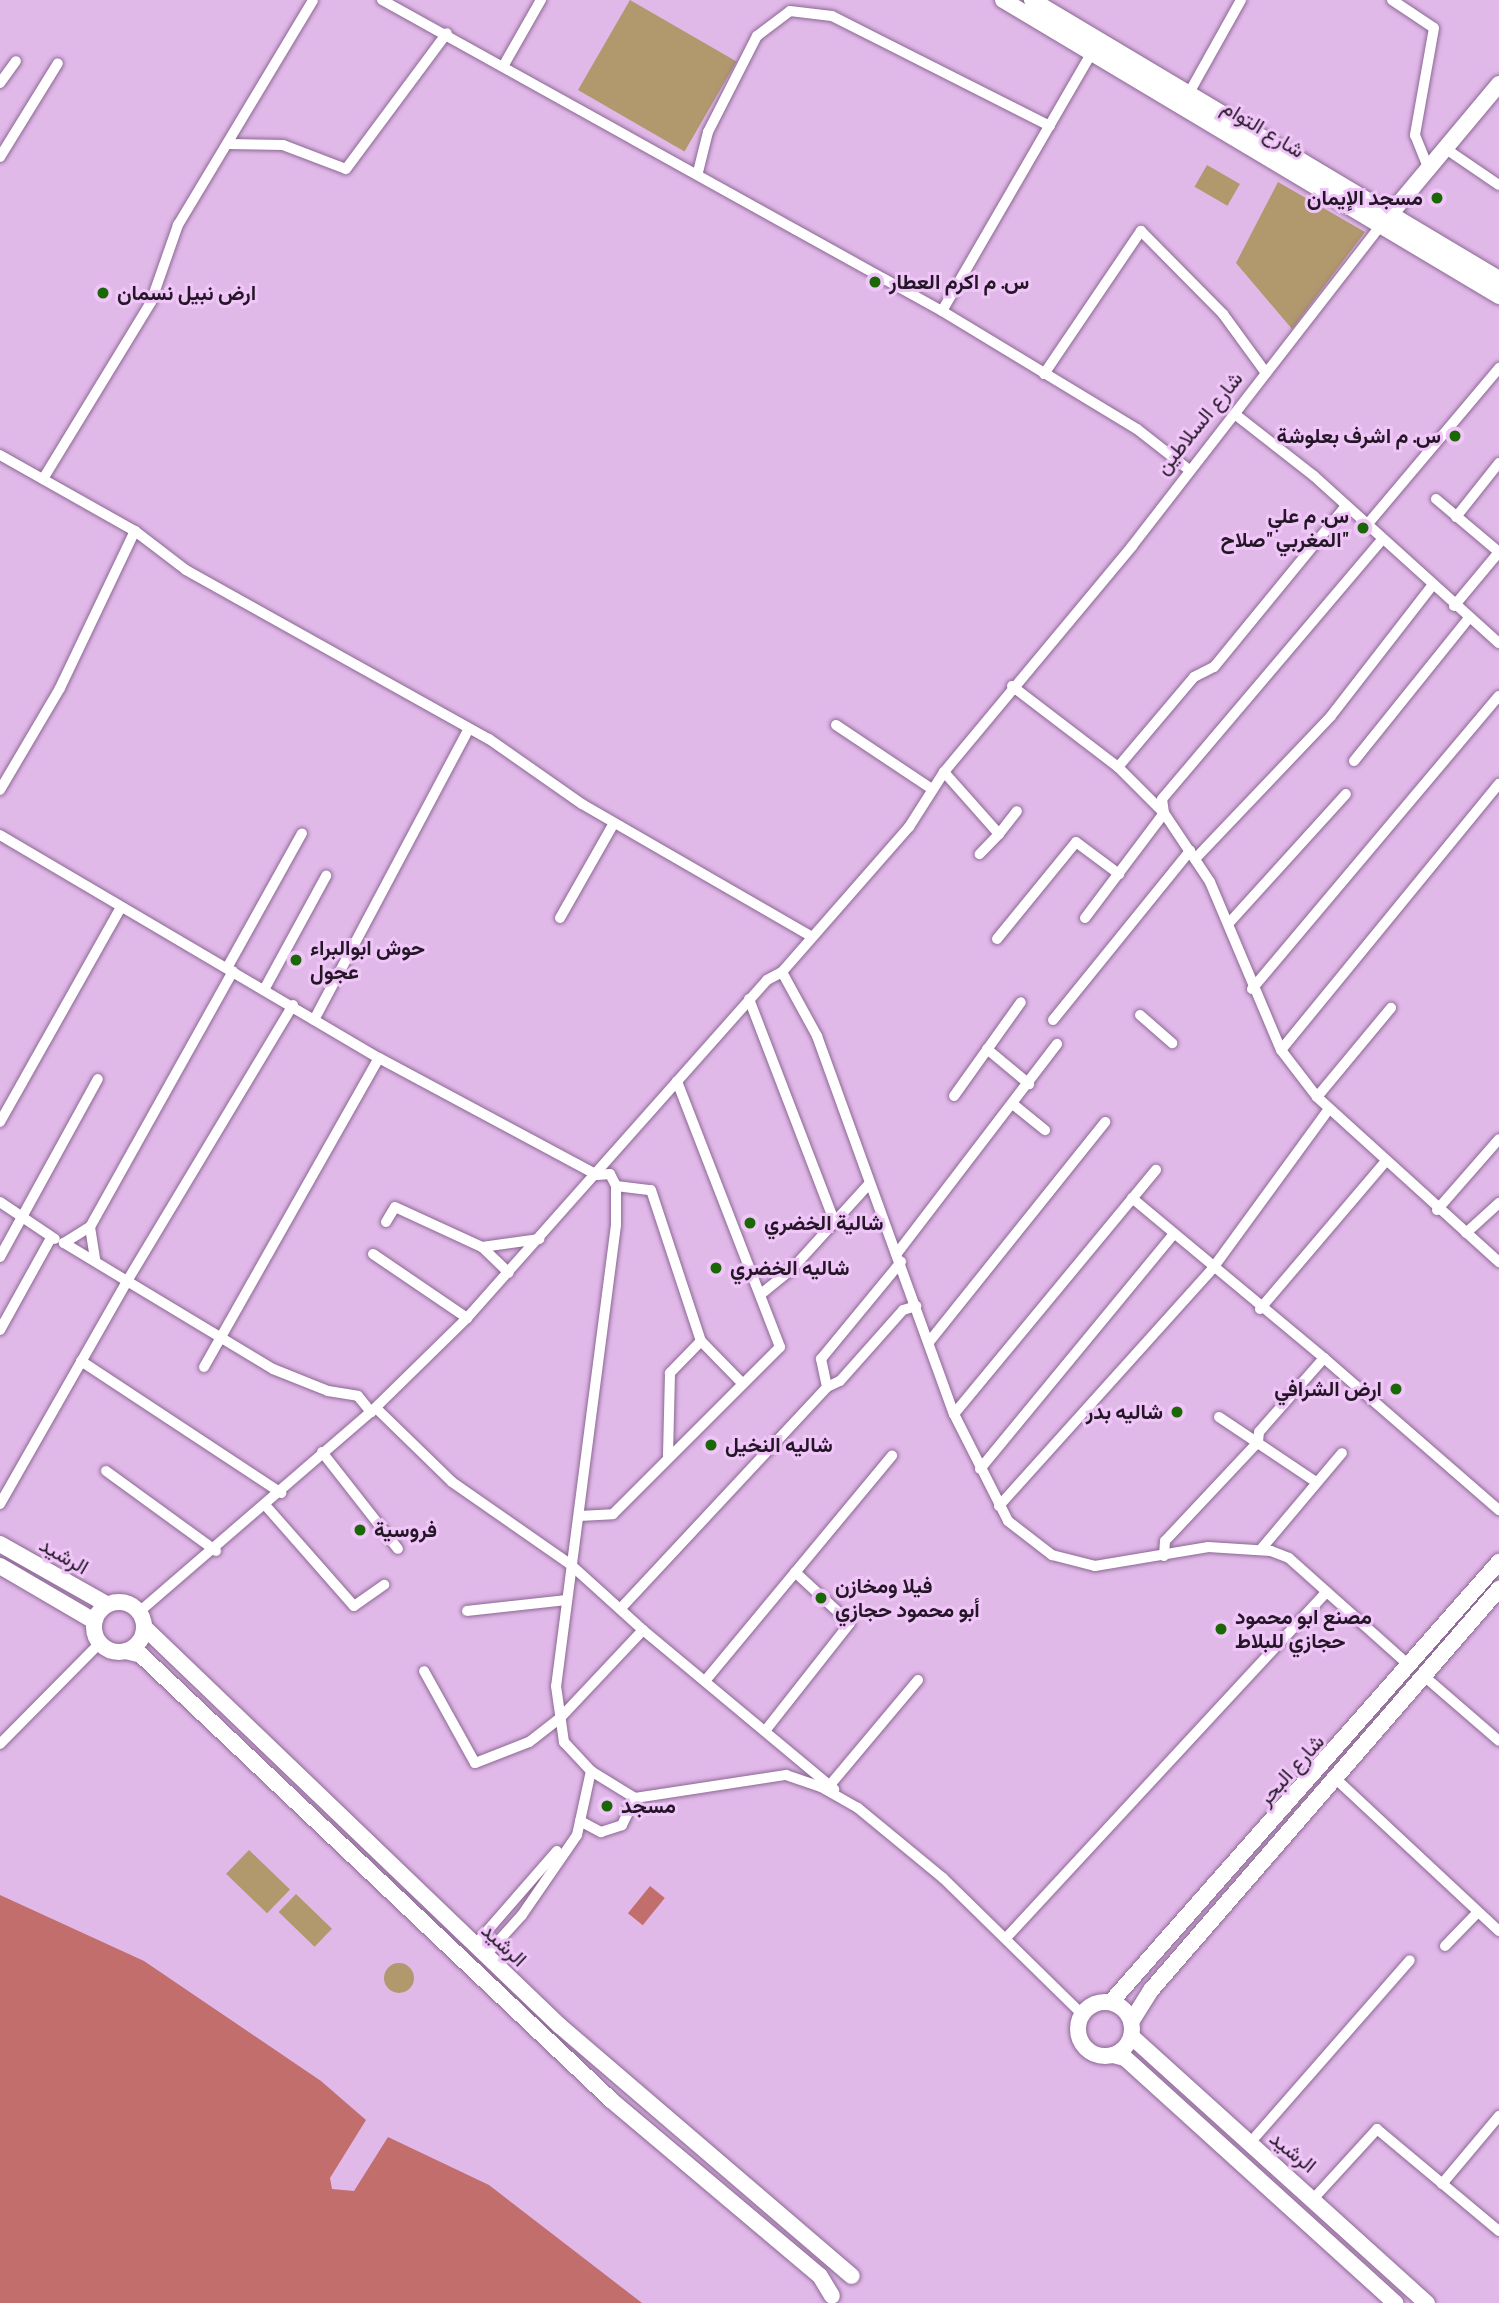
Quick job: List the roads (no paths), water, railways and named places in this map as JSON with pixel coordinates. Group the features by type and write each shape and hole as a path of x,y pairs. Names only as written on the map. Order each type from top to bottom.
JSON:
{"main road":[{"name":"شارع التوام","path":"1003,0 1189,93 1197,104 1262,134 1499,296"},
{"name":"شارع التوام","path":"1031,0 1096,47 1386,218 1499,279"},
{"name":"شارع السلاطين","path":"1386,218 1427,165 1446,149 1499,84"},
{"name":"الرشيد","path":"0,1544 106,1604"},
{"name":"شارع البحر","path":"1111,2002 1499,1562"},
{"name":"الرشيد","path":"0,1566 94,1621"},
{"path":"1478,1586 1495,1593"},
{"name":"شارع البحر","path":"1131,2029 1152,1989 1495,1593"},
{"path":"128,1603 142,1619 137,1645 126,1651 100,1643 94,1621 106,1604 128,1603"},
{"name":"الرشيد","path":"142,1619 480,1951 852,2276"},
{"name":"الرشيد","path":"126,1651 141,1655 611,2100 820,2276 832,2296"},
{"path":"1111,2002 1131,2029 1113,2055 1094,2053 1083,2044 1082,2014 1094,2004 1111,2002"},
{"name":"الرشيد","path":"1131,2029 1249,2144 1315,2197 1427,2303"},
{"name":"الرشيد","path":"1113,2055 1125,2058 1395,2303"}],"street":[{"path":"43,479 151,302 178,225 313,0"},
{"path":"382,0 505,63 942,311 1137,429 1188,469"},
{"path":"505,63 541,0"},
{"path":"1189,93 1241,0"},
{"path":"1392,0 1434,28 1415,135 1427,165"},
{"path":"698,172 708,132 757,36 790,11 832,16 1050,126"},
{"path":"229,144 283,145 346,169 447,33"},
{"path":"942,311 1096,47"},
{"path":"0,83 16,61"},
{"path":"0,157 58,64"},
{"path":"1446,149 1499,185"},
{"name":"شارع السلاطين","path":"142,1619 267,1506 322,1452 374,1410 467,1318 597,1175 750,999 782,972 809,935 909,827 944,772 1188,469 1236,415 1386,218"},
{"path":"1044,374 1141,231 1223,314 1266,373"},
{"path":"1366,526 1499,368"},
{"path":"1236,415 1345,507 1468,619 1498,639"},
{"path":"0,455 135,531 186,570 470,729 614,823 809,935"},
{"path":"1456,517 1499,464"},
{"path":"1489,474 1499,483"},
{"path":"1436,499 1499,552 1454,606"},
{"path":"1118,766 1194,677 1214,667 1345,507"},
{"path":"0,790 60,688 135,531"},
{"path":"1085,918 1164,813 1161,799 1382,540"},
{"path":"1053,1020 1192,855 1331,716 1432,586"},
{"path":"1354,761 1468,619"},
{"path":"1012,686 1118,766 1164,813 1192,855 1229,923 1252,989 1281,1050 1329,1109 1437,1210 1499,1262"},
{"path":"1252,989 1499,696"},
{"path":"836,725 932,789"},
{"path":"314,1020 470,729"},
{"path":"944,772 999,834"},
{"path":"1281,1050 1499,784"},
{"path":"1229,923 1346,794"},
{"path":"979,854 1017,811"},
{"path":"560,918 614,823"},
{"path":"97,1263 89,1248 90,1227 302,833"},
{"path":"0,835 120,909 265,988 379,1058 597,1175 610,1174 616,1186 579,1517 570,1564 556,1686 564,1742 591,1771 635,1798 786,1775 858,1808"},
{"path":"997,939 1076,842 1119,874"},
{"path":"265,988 326,876"},
{"path":"0,1122 120,909"},
{"path":"782,972 817,1036 954,1413 999,1507 1018,1531 1052,1555 1116,1567 1208,1547 1262,1548 1289,1558 1410,1666"},
{"path":"750,999 835,1223"},
{"path":"954,1096 1021,1002"},
{"path":"0,1504 127,1281 293,1005"},
{"path":"1317,1097 1391,1008"},
{"path":"1140,1015 1172,1043"},
{"path":"827,1387 821,1359 1014,1105 1057,1044"},
{"path":"987,1049 1029,1084"},
{"path":"204,1367 379,1058"},
{"path":"0,1257 97,1079"},
{"path":"579,1517 613,1514 668,1456 780,1347 677,1081"},
{"path":"1014,1105 1045,1130"},
{"path":"999,1507 1213,1268 1329,1109"},
{"path":"929,1342 1105,1122"},
{"path":"1437,1210 1499,1139"},
{"path":"1260,1309 1385,1162"},
{"path":"954,1413 1156,1170"},
{"path":"761,1294 835,1223 869,1184"},
{"path":"616,1186 651,1190 701,1340 742,1383"},
{"path":"1132,1198 1260,1309 1324,1358 1499,1510"},
{"path":"0,1202 51,1238 64,1243 222,1336 273,1369 328,1391 358,1396 452,1482 570,1564 622,1607 643,1630 858,1808 1007,1937 1082,2014"},
{"path":"1466,1233 1499,1203"},
{"path":"386,1222 395,1207 482,1247 509,1273"},
{"path":"64,1243 90,1227"},
{"path":"980,1469 1174,1234"},
{"path":"0,1330 51,1238"},
{"path":"482,1247 539,1240"},
{"path":"373,1254 467,1318"},
{"path":"622,1607 827,1387 840,1381 902,1310 916,1306"},
{"path":"668,1456 670,1373 701,1340"},
{"path":"1164,1556 1165,1541 1258,1442 1259,1432 1324,1358"},
{"path":"81,1361 281,1493"},
{"path":"1219,1417 1316,1482"},
{"path":"322,1452 398,1549"},
{"path":"1262,1548 1342,1452"},
{"path":"705,1681 892,1455"},
{"path":"106,1471 216,1551"},
{"path":"267,1506 354,1606 384,1585"},
{"path":"765,1731 850,1623 795,1572"},
{"path":"1007,1937 1326,1592"},
{"path":"467,1611 566,1600"},
{"path":"424,1671 475,1763 529,1742 560,1718 643,1630"},
{"path":"0,1744 100,1643"},
{"path":"1424,1676 1499,1741"},
{"path":"830,1785 918,1680"},
{"path":"480,1951 522,1915 577,1835 591,1771"},
{"path":"1336,1779 1499,1931"},
{"path":"580,1821 601,1832 622,1825 635,1798"},
{"path":"1445,1946 1478,1912"},
{"path":"1249,2144 1410,1960"},
{"path":"1442,2184 1499,2116"},
{"path":"1315,2197 1377,2129 1499,2231"}],"place":[{"name":"مسجد الإيمان","path":"1437,198"},
{"name":"س. م اكرم العطار","path":"875,282"},
{"name":"ارض نبيل نسمان","path":"103,293"},
{"name":"س. م اشرف بعلوشة","path":"1455,436"},
{"name":"س. م علي المغربي \"صلاح\"","path":"1363,528"},
{"name":"حوش ابوالبراء عجول","path":"296,960"},
{"name":"شالية الخضري","path":"750,1223"},
{"name":"شاليه الخضري","path":"716,1268"},
{"name":"ارض الشرافي","path":"1396,1389"},
{"name":"شاليه بدر","path":"1177,1412"},
{"name":"شاليه النخيل","path":"711,1445"},
{"name":"فروسية","path":"360,1530"},
{"name":"فيلا ومخازن أبو محمود حجازي","path":"821,1598"},
{"name":"مصنع ابو محمود حجازي للبلاط","path":"1221,1629"},
{"name":"مسجد","path":"607,1806"}]}
